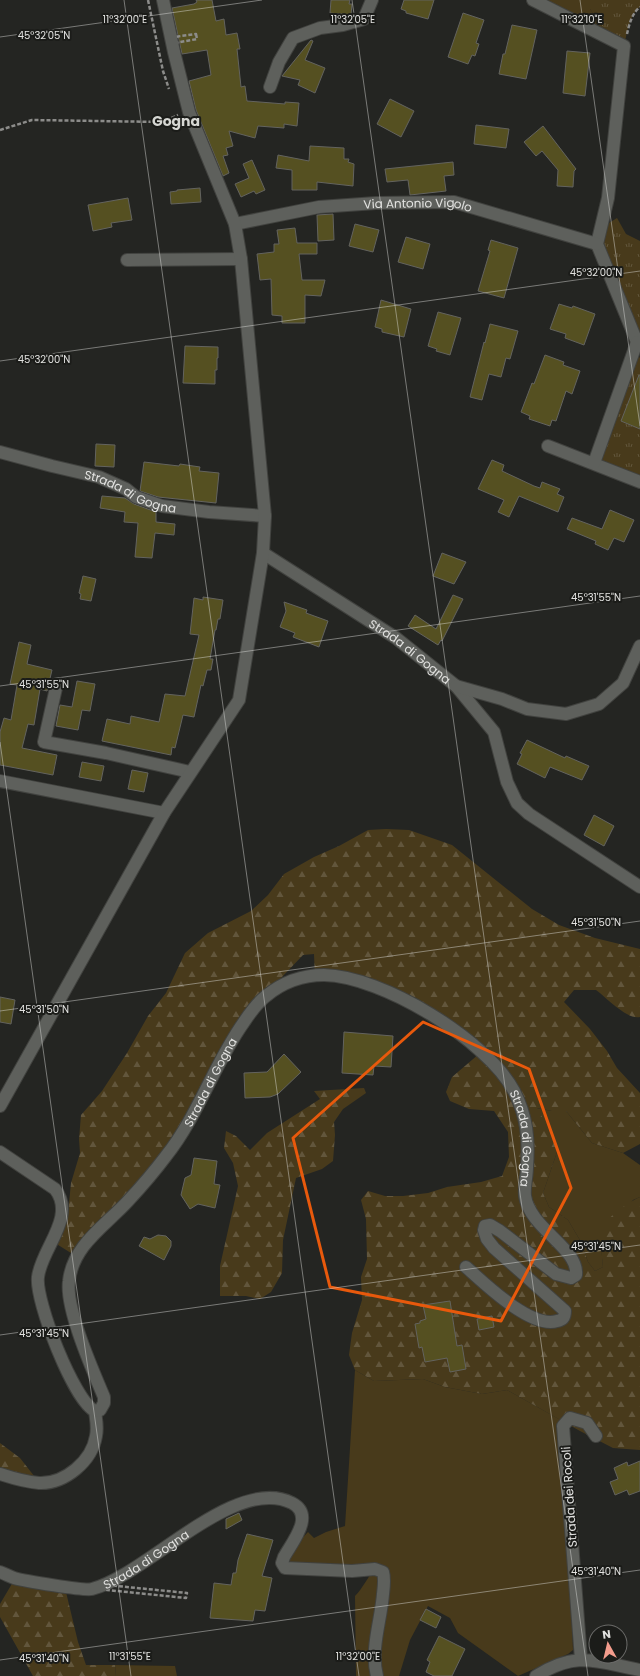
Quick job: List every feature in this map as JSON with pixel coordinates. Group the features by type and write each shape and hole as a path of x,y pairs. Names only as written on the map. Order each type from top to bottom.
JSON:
{"street":[{"path":"0,1106 164,813 239,700 263,553 264,516 241,259 235,224 189,112 163,0"},
{"path":"270,87 279,62 293,38 320,28 343,25 364,19 372,0"},
{"path":"533,0 624,46 608,198 597,244 639,343 594,463"},
{"name":"Via Antonio Vigolo","path":"235,224 319,208 376,203 454,202 597,244"},
{"path":"127,260 241,259"},
{"path":"548,446 640,482"},
{"name":"Strada di Gogna","path":"0,452 99,477 126,489 136,497 162,506 209,512 264,516"},
{"name":"Strada di Gogna","path":"263,553 396,638 456,686 494,732 507,782 517,803 529,814 640,887"},
{"name":"Strada di Gogna","path":"456,686 502,699 527,709 566,714 599,704 623,683 640,646"},
{"path":"56,688 44,742 106,753 190,772"},
{"path":"0,781 164,813"},
{"name":"Strada di Gogna","path":"95,1411 100,1410 104,1403 104,1397 77,1326 70,1298 68,1283 73,1263 93,1234 127,1202 179,1139 223,1054 249,1015 265,996 284,983 295,979 320,976 356,981 381,989 445,1021 487,1057 502,1073 513,1090 520,1106 528,1132 525,1197 535,1220 573,1258 577,1272 576,1275 571,1278 556,1274 500,1231 490,1225 486,1226 484,1230 487,1239 494,1248 565,1311 565,1316 562,1320 554,1322 534,1319 484,1283 466,1267"},
{"name":"Strada di Gogna","path":"175,1157 182,1143 179,1139"},
{"path":"0,1152 60,1195 62,1210 59,1224 40,1266 37,1278 38,1292 43,1310 64,1364 84,1401 90,1409 95,1411 97,1432 90,1451 75,1471 65,1478 51,1482 39,1483 0,1474"},
{"name":"Strada dei Rocoli","path":"581,1659 563,1426 570,1418 587,1423 596,1436"},
{"name":"Strada di Gogna","path":"0,1572 13,1578 91,1590 125,1575 207,1519 250,1500 262,1498 287,1501 302,1511 303,1518 302,1524 284,1557 282,1563 285,1568 352,1571 375,1569 383,1572 383,1598 374,1651 377,1676"},
{"path":"536,1676 567,1662 581,1659 597,1660 613,1665 640,1670"}],"path":[{"path":"624,46 629,25 640,7"},
{"path":"0,130 32,120 163,122 177,116"},
{"path":"107,1585 187,1593 186,1598 107,1590 107,1585"}],"highlighted area":[{"path":"423,1022 529,1069 571,1188 501,1321 330,1287 293,1138"}],"green space":[{"path":"533,0 590,0 590,9 602,26 624,46"},
{"path":"590,0 640,0 640,7 633,15 627,30 624,46 602,26 590,9"},
{"path":"617,218 626,234 640,241 640,337 597,244 609,223"},
{"path":"637,354 640,358 640,478 596,459"},
{"path":"368,830 409,830 452,845 532,909 559,925 595,938 640,949 640,1017 635,1017 623,1012 596,990 574,990 564,1002 590,1029 607,1051 617,1068 640,1093 640,1144 623,1153 592,1143 566,1111 552,1111 537,1108 550,1131 557,1152 543,1193 549,1207 568,1220 581,1242 588,1262 595,1271 603,1267 601,1238 604,1224 618,1210 640,1197 640,1450 613,1448 507,1390 482,1394 445,1387 423,1379 374,1381 355,1370 349,1355 352,1333 362,1300 361,1277 367,1259 366,1219 361,1200 368,1191 385,1196 403,1196 428,1193 447,1187 481,1182 502,1176 509,1157 508,1132 494,1111 469,1109 450,1101 446,1092 452,1077 479,1054 382,986 315,978 314,954 303,955 282,977 256,1010 171,1147 71,1253 55,1243 68,1213 71,1183 80,1153 79,1139 81,1115 102,1091 127,1053 148,1016 166,993 185,953 208,933 251,911 268,895 284,874"},
{"path":"364,1088 366,1093 343,1109 334,1122 335,1135 333,1161 322,1169 296,1178 283,1240 282,1273 271,1292 260,1299 246,1296 220,1296 220,1266 238,1186 233,1163 224,1148 226,1131 236,1136 250,1150 267,1133 320,1099 314,1091"},
{"path":"536,1108 552,1111 566,1111 592,1143 623,1153 640,1165 640,1197 633,1200 601,1245 603,1267 595,1271 588,1262 581,1242 568,1220 549,1207 543,1193 557,1152"},
{"path":"355,1370 374,1381 423,1379 445,1387 482,1394 507,1390 566,1423 563,1426 573,1650 568,1654 518,1676 458,1633 450,1618 428,1606 410,1640 399,1676 356,1676 355,1596 374,1570 289,1570 284,1557 308,1532 314,1538 326,1532 345,1526"},
{"path":"0,1443 20,1458 38,1481 0,1472"},
{"path":"13,1582 65,1588 78,1642 86,1665 115,1665 116,1676 33,1676 0,1617 0,1604"},
{"path":"115,1665 175,1666 177,1676 116,1676"}],"building":[{"path":"196,0 212,0 216,21 224,19 226,35 237,33 240,49 237,49 241,87 245,86 247,101 285,104 285,102 299,103 297,126 284,124 284,128 258,126 255,138 229,131 233,146 226,148 228,155 223,156 229,173 223,176 196,110 189,81 211,75 207,50 182,54 172,8 194,4 197,2"},
{"path":"331,0 350,0 349,4 352,4 351,15 330,13"},
{"path":"404,0 434,0 428,19 406,13 406,11 401,9"},
{"path":"463,13 484,20 476,43 479,44 475,56 472,55 468,64 448,57"},
{"path":"512,25 537,30 526,79 499,74 503,54 505,54"},
{"path":"311,40 313,41 305,60 325,68 315,93 298,85 300,80 282,76"},
{"path":"567,51 590,53 585,96 563,93"},
{"path":"390,99 414,111 401,137 377,124"},
{"path":"476,125 509,129 506,148 474,144"},
{"path":"543,126 576,169 574,171 573,187 557,186 558,170 542,151 536,156 524,142"},
{"path":"310,146 344,148 344,159 349,159 348,162 354,164 353,186 317,182 317,190 292,190 292,170 276,168 278,155 309,161"},
{"path":"252,160 265,190 256,194 254,191 241,197 235,184 249,178 243,164"},
{"path":"453,162 454,175 444,176 446,191 410,195 408,180 387,182 385,169"},
{"path":"200,188 201,202 171,204 170,192"},
{"path":"128,198 132,220 111,223 112,227 93,231 88,205"},
{"path":"333,214 334,240 318,241 317,215"},
{"path":"355,224 379,230 373,252 349,246"},
{"path":"295,228 297,243 317,243 317,254 299,254 302,280 325,280 321,296 305,295 305,323 282,323 282,316 272,315 271,279 260,280 257,254 274,252 274,244 279,244 277,230"},
{"path":"406,237 430,244 423,269 398,262"},
{"path":"491,240 518,248 504,298 478,291 490,251 488,250"},
{"path":"381,300 411,309 404,337 382,332 382,329 375,327"},
{"path":"559,304 572,308 573,306 595,314 584,345 565,338 566,334 550,329"},
{"path":"438,312 461,318 450,355 436,351 437,349 428,346"},
{"path":"490,324 518,331 510,359 506,358 501,377 489,374 482,400 470,397"},
{"path":"185,346 218,347 215,384 183,383"},
{"path":"545,355 564,362 563,365 580,371 572,394 566,391 556,421 552,420 550,426 529,419 530,416 521,412"},
{"path":"640,375 640,429 621,421"},
{"path":"96,444 115,445 114,467 95,466"},
{"path":"492,460 504,465 502,471 534,486 540,488 542,482 560,489 557,494 564,497 558,512 519,496 509,517 498,512 504,500 478,489"},
{"path":"144,462 179,466 180,464 200,467 199,471 219,473 216,503 158,497 140,491"},
{"path":"102,496 125,498 134,504 156,512 156,522 175,524 174,535 155,533 152,558 135,557 138,523 124,522 125,512 100,508"},
{"path":"610,510 634,520 624,542 614,538 608,550 595,544 596,541 567,529 572,518 602,529"},
{"path":"442,553 466,562 454,584 433,576"},
{"path":"83,576 96,579 91,601 80,599 81,594 79,593"},
{"path":"453,595 463,599 442,641 441,640 438,645 408,626 415,615 436,629"},
{"path":"203,597 223,600 220,619 218,619 215,630 210,659 213,659 211,670 207,670 203,686 201,685 194,717 183,715 175,748 172,747 171,755 102,741 107,719 130,724 131,716 159,722 165,694 185,696 199,635 190,634 194,598 203,600"},
{"path":"284,602 307,610 306,613 328,621 319,647 293,637 295,633 280,627 286,611"},
{"path":"19,642 31,645 27,664 52,670 47,691 40,689 34,725 28,724 22,748 57,755 53,775 0,765 0,732 4,718 11,720 17,685 10,684"},
{"path":"77,681 95,684 90,711 82,710 78,730 56,726 60,705 72,707"},
{"path":"527,740 565,758 566,756 589,766 582,780 550,767 545,778 517,764 522,754 520,753"},
{"path":"82,762 104,766 101,781 79,777"},
{"path":"132,770 148,773 144,792 128,789"},
{"path":"594,815 614,826 604,846 584,835"},
{"path":"0,997 15,1000 11,1024 0,1022"},
{"path":"344,1032 393,1036 391,1067 374,1066 373,1075 342,1073"},
{"path":"284,1054 301,1072 278,1094 270,1097 245,1098 244,1073 267,1072"},
{"path":"194,1158 217,1161 214,1184 220,1185 215,1208 198,1204 190,1209 181,1195 185,1178 191,1175"},
{"path":"158,1235 166,1236 171,1241 171,1246 164,1260 139,1246 144,1237 150,1239"},
{"path":"450,1301 457,1346 462,1345 466,1369 450,1372 447,1358 425,1362 422,1347 419,1348 415,1324 426,1319 423,1305"},
{"path":"492,1316 494,1327 479,1330 477,1319"},
{"path":"640,1461 640,1491 629,1495 627,1490 615,1495 610,1482 618,1479 614,1468 627,1462 628,1466"},
{"path":"239,1513 242,1520 226,1529 226,1519"},
{"path":"247,1534 273,1540 262,1576 272,1578 265,1611 255,1610 253,1621 210,1618 214,1583 231,1585 233,1573 236,1573 238,1560"},
{"path":"426,1609 441,1617 436,1628 420,1620"},
{"path":"439,1636 465,1649 452,1676 434,1676 426,1672 430,1662 427,1660"}],"district":[{"name":"Gogna","path":"176,121"}]}
